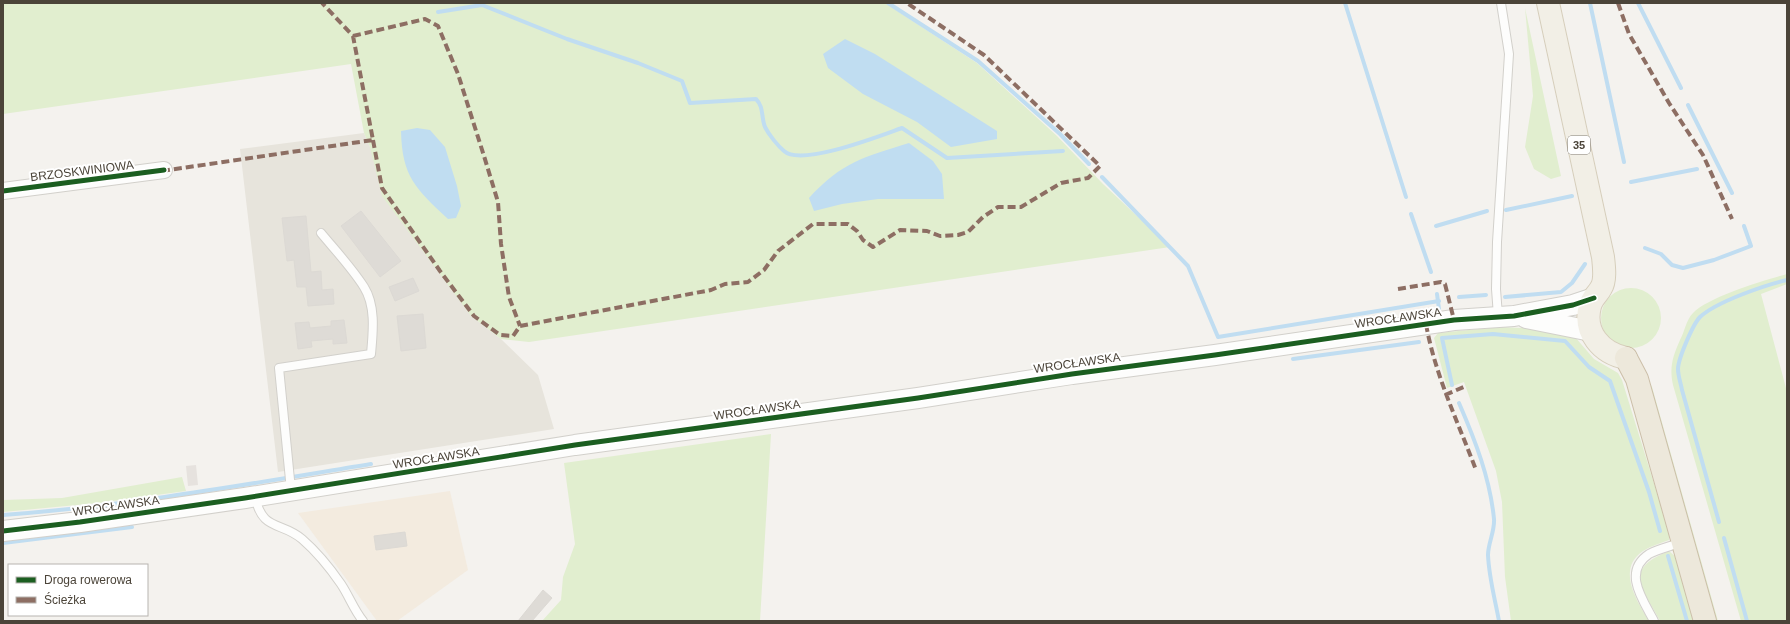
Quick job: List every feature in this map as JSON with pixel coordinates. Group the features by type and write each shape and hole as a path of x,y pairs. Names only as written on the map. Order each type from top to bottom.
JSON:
{"highway":[{"path":"1626,358 1637,379 1705,621"}],"main road":[{"name":"35","path":"1548,3 1604,257 1602,287 1594,298 1589,314 1591,331"},
{"path":"1591,331 1604,349 1626,358"}],"street":[{"name":"BRZOSKWINIOWA","path":"3,191 164,170"},
{"path":"1506,316 1573,305 1594,298"},
{"path":"1506,316 1591,331"},
{"name":"WROCŁAWSKA","path":"3,531 80,522 292,491 575,446 918,398 1072,374 1223,354 1454,320 1506,316"}],"lane":[{"path":"1501,3 1509,54 1497,242 1496,289 1506,316"},
{"path":"292,491 279,368 371,354 373,329 370,303 364,287 321,233"},
{"path":"255,496 260,513 270,523 301,538 321,557 340,583 363,621"},
{"path":"1654,621 1634,581 1635,573 1649,554 1682,541"}],"shaded area":[{"path":"364,133 370,147 471,316 501,339 538,375 554,429 278,472 240,149"},
{"path":"196,465 198,485 188,486 186,466"},
{"path":"450,491 468,570 397,621 377,621 298,513"}],"green space":[{"path":"3,3 885,3 977,63 1057,136 1103,184 1170,247 529,342 501,339 471,316 382,196 370,147 364,133 351,64 3,114"},
{"path":"1525,8 1561,176 1551,179 1534,169 1525,147 1533,96"},
{"path":"1787,274 1787,284 1761,294 1787,392 1787,621 1741,621 1673,385 1671,373 1672,362 1675,351 1689,319 1700,307 1737,290"},
{"path":"1625,288 1637,288 1653,296 1659,306 1661,318 1659,330 1653,340 1637,348 1625,348 1609,340 1601,324 1601,312 1609,296"},
{"path":"1500,327 1543,329 1575,337 1594,359 1618,373 1622,380 1669,532 1669,540 1643,551 1635,558 1631,567 1631,585 1639,604 1649,621 1511,621 1505,577 1502,502 1496,471 1464,382 1447,388 1434,338 1438,333"},
{"path":"1646,375 1652,387 1718,621 1716,621"},
{"path":"771,434 760,621 542,621 561,600 563,577 575,544 564,463"},
{"path":"182,477 186,491 98,503 3,512 3,500 62,498"},
{"path":"1669,551 1677,558 1693,621 1660,621 1643,589 1640,580 1641,573 1645,565 1654,558"}],"water":[{"path":"845,39 875,54 997,131 997,139 951,147 917,122 863,94 828,68 823,54"},
{"path":"417,128 430,130 445,147 457,186 461,206 456,218 448,219 427,199 419,190 408,171 404,160 401,131"},
{"path":"909,143 933,161 942,174 944,199 878,199 842,204 814,211 809,198 832,176 843,168 879,152"}],"building":[{"path":"361,211 401,261 380,277 341,226"},
{"path":"306,216 311,272 321,271 322,290 333,289 334,304 308,306 306,287 297,287 294,260 287,261 282,218"},
{"path":"413,278 419,291 395,301 389,287"},
{"path":"423,314 426,348 401,351 397,316"},
{"path":"344,320 347,343 333,344 333,339 311,341 312,347 298,349 295,323 309,322 310,328 331,326 331,321"},
{"path":"405,532 407,546 376,550 374,536"},
{"path":"543,590 552,598 532,621 518,621"}],"waterway":[{"path":"888,3 978,61 1060,134 1089,164"},
{"path":"1345,3 1406,197"},
{"path":"1590,3 1624,162"},
{"path":"1638,3 1681,88"},
{"path":"438,12 482,5 567,39 638,63 682,81 690,103 756,99 760,105 765,127 776,143 784,151 793,155 824,153 860,143 902,128 947,158 1063,151"},
{"path":"1688,105 1732,193"},
{"path":"1631,182 1697,169"},
{"path":"1102,177 1188,266 1218,337 1439,301"},
{"path":"1506,210 1572,196"},
{"path":"1436,226 1487,211"},
{"path":"1411,214 1431,272"},
{"path":"1645,248 1661,254 1672,265 1683,268 1714,260 1751,246 1744,226"},
{"path":"1505,297 1561,292 1572,283 1585,264"},
{"path":"1719,522 1678,374 1680,358 1686,342 1697,321 1707,311 1741,295 1787,280"},
{"path":"1437,294 1439,309"},
{"path":"1459,297 1486,295"},
{"path":"1452,385 1442,338 1493,334 1565,341 1589,367 1610,381 1649,492 1660,531"},
{"path":"1293,359 1419,342"},
{"path":"1459,403 1481,460 1492,504 1494,524 1488,555 1499,621"},
{"path":"3,515 141,500 233,487 371,464"},
{"path":"3,543 132,527"},
{"path":"1724,538 1747,621"},
{"path":"1668,556 1687,621"}],"marked path":[{"path":"162,171 373,140 353,36 322,3"},
{"path":"373,140 382,188 440,271 474,316 500,335 513,336 520,326 711,290 725,284 748,282 764,270 778,251 813,224 848,224 857,231 863,240 873,247 900,230 927,231 940,236 958,235 968,232 983,217 998,207 1021,207 1061,183 1088,178 1100,166 984,55 907,3"},
{"path":"1618,3 1629,34 1669,103 1703,155 1732,219"},
{"path":"353,36 425,19 438,26 458,74 498,202 501,244 509,297 520,326"},
{"path":"1398,289 1441,282 1445,284 1454,320"},
{"path":"1426,324 1441,380 1476,470"},
{"path":"1445,395 1466,386"}],"cycle path":[{"path":"3,191 164,170"},
{"path":"3,531 80,522 245,498 575,445 918,398 1072,374 1215,355 1454,320 1514,316 1573,305 1594,298"}]}
